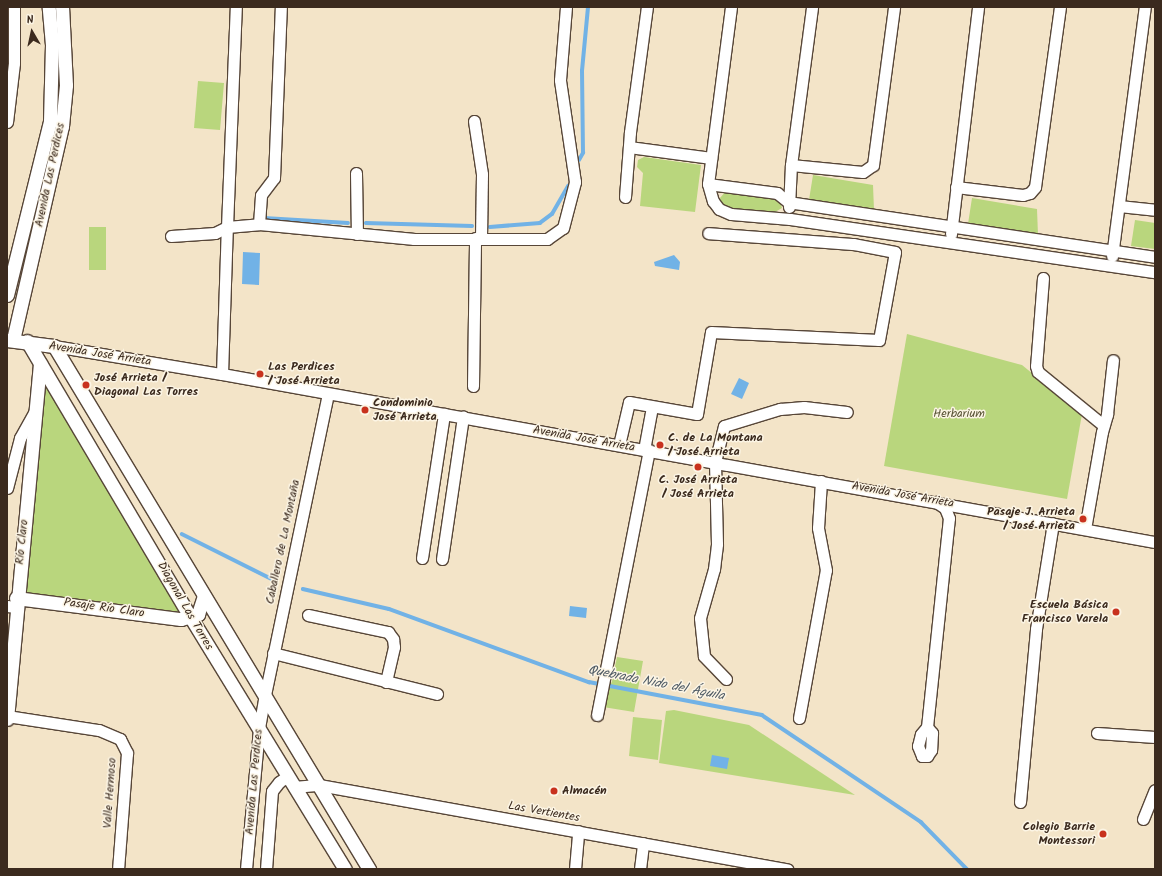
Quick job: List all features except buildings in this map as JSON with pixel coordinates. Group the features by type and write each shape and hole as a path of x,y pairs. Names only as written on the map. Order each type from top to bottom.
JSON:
{"main road":[{"name":"Avenida Las Perdices","path":"7,295 50,121 52,53 48,7"},
{"name":"Avenida Las Perdices","path":"9,338 62,126 66,85 62,7"},
{"name":"Avenida José Arrieta","path":"9,338 54,346"},
{"name":"Diagonal Las Torres","path":"27,342 191,618 345,869"},
{"name":"Diagonal Las Torres","path":"54,346 369,869"},
{"name":"Río Claro","path":"7,719 13,604 37,409 40,364"},
{"path":"191,618 202,608 204,596"},
{"name":"Pasaje Río Claro","path":"13,604 191,618"}],"street":[{"path":"7,122 14,63 14,7"},
{"path":"222,374 236,7"},
{"path":"259,224 261,195 274,178 281,7"},
{"path":"171,236 215,232 227,227 259,224 414,239 478,237 547,239 563,228 575,182 560,80 566,7"},
{"path":"625,196 629,147 647,7"},
{"path":"731,7 708,184 713,201 719,209 731,214 790,219 1155,272"},
{"path":"790,219 788,202 791,165 812,7"},
{"path":"791,165 863,172 873,165 894,7"},
{"path":"952,242 951,228 978,7"},
{"path":"956,186 1023,195 1030,193 1036,187 1060,7"},
{"path":"1111,265 1145,7"},
{"path":"473,386 478,237 482,174 474,121"},
{"path":"629,147 711,158"},
{"path":"356,173 357,234"},
{"path":"708,184 777,193 788,202 951,228 1155,257"},
{"path":"1119,206 1155,210"},
{"path":"619,445 629,402 697,414 711,332 879,340 895,252 853,244 708,233"},
{"path":"1043,278 1036,366 1038,372 1103,425"},
{"name":"Avenida José Arrieta","path":"54,346 222,374 462,418 970,507 1155,542"},
{"path":"1085,529 1103,425 1107,414 1113,360"},
{"name":"Caballero de La Montaña","path":"265,695 328,394"},
{"path":"597,715 647,450 652,407"},
{"path":"726,679 704,656 700,618 714,569 716,544 715,462 717,448 724,426 780,409 804,407 847,412"},
{"path":"7,488 20,438 37,409"},
{"path":"422,558 444,414"},
{"path":"442,559 462,418"},
{"path":"799,718 826,570 818,528 822,481"},
{"path":"927,727 949,518 945,508 935,501"},
{"path":"949,518 955,510 970,507"},
{"path":"1020,802 1035,637 1053,523"},
{"path":"308,615 388,632 393,639 394,647 386,682"},
{"path":"274,653 437,694"},
{"name":"Avenida Las Perdices","path":"246,869 259,728 265,695"},
{"name":"Valle Hermoso","path":"7,716 99,730 120,739 126,753 118,869"},
{"path":"1098,733 1155,737"},
{"name":"Avenida Las Perdices","path":"266,869 272,791 279,782 291,781"},
{"name":"Las Vertientes","path":"291,781 643,842 761,867 788,869"},
{"path":"1143,819 1155,790"},
{"path":"575,869 578,831"},
{"path":"640,869 643,842"}],"green space":[{"path":"198,81 224,83 220,130 194,128"},
{"path":"644,157 701,165 695,212 640,206 643,173 637,167 638,160"},
{"path":"813,175 873,185 874,210 809,200"},
{"path":"726,191 773,196 779,199 782,208 775,212 731,211 722,207 720,198"},
{"path":"972,198 1037,209 1038,235 968,224"},
{"path":"1135,220 1155,223 1155,249 1131,246"},
{"path":"89,227 106,227 106,270 89,270"},
{"name":"Herbarium","path":"907,334 1022,365 1082,414 1067,499 884,466"},
{"path":"44,380 185,617 24,594"},
{"path":"617,657 643,661 634,712 603,707 612,681"},
{"path":"674,710 749,725 855,795 659,763 666,711"},
{"path":"633,717 662,720 658,760 629,756"}],"water":[{"path":"243,252 260,253 259,285 242,284"},
{"path":"674,255 680,262 679,270 655,266 654,262"},
{"path":"739,378 749,383 742,399 731,394"},
{"path":"570,606 587,608 586,618 569,616"},
{"path":"712,755 729,758 727,769 710,766"}],"waterway":[{"path":"579,160 583,153 582,71 588,7"},
{"path":"490,227 540,223 552,214 568,186"},
{"path":"264,218 348,223"},
{"path":"366,223 472,226"},
{"name":"Quebrada Nido del Águila","path":"182,534 276,581"},
{"name":"Quebrada Nido del Águila","path":"303,589 389,609 589,682 762,715 921,822 967,869"}],"place":[{"name":"Las Perdices / José Arrieta","path":"260,374"},
{"name":"José Arrieta / Diagonal Las Torres","path":"86,385"},
{"name":"Condominio José Arrieta","path":"365,410"},
{"name":"C. de La Montana / José Arrieta","path":"660,445"},
{"name":"C. José Arrieta / José Arrieta","path":"698,467"},
{"name":"Pasaje J. Arrieta / José Arrieta","path":"1083,519"},
{"name":"Escuela Básica Francisco Varela","path":"1116,612"},
{"name":"Almacén","path":"554,791"},
{"name":"Colegio Barrie Montessori","path":"1103,834"}]}
